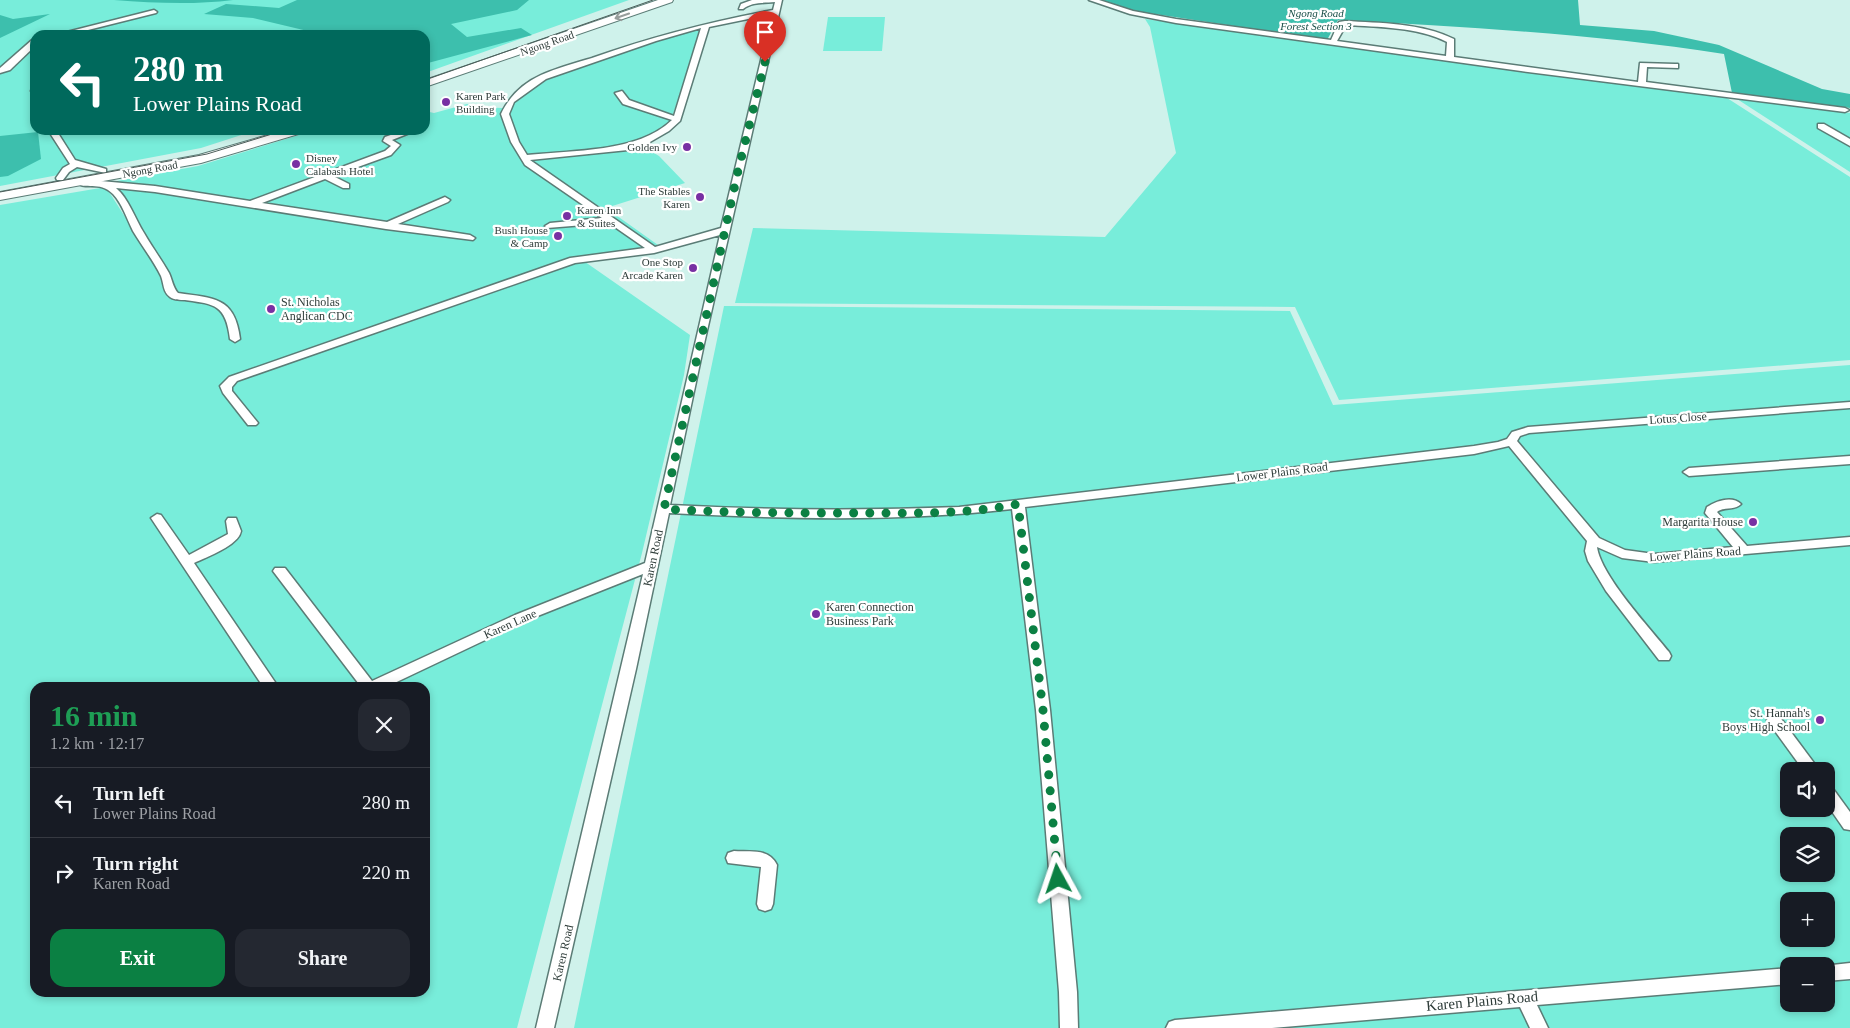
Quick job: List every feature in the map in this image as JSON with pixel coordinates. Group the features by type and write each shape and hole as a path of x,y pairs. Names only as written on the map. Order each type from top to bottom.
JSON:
{"main road":[{"name":"Ngong Road","path":"430,73 638,0"},
{"name":"Ngong Road","path":"430,82 668,0"},
{"name":"Ngong Road","path":"3,193 60,178 202,150 250,135"},
{"name":"Ngong Road","path":"3,193 79,182 201,159 281,135"}],"street":[{"path":"1092,0 1145,16 1450,59 1845,110"},
{"path":"741,8 742,5 749,3 779,4"},
{"path":"654,250 539,172 524,158 505,119 505,114 511,101 532,84 543,78 653,38 779,4"},
{"name":"Karen Road","path":"545,1028 779,4"},
{"path":"80,30 154,12"},
{"path":"1333,43 1342,24 1345,23 1424,32 1442,36 1451,42 1450,59"},
{"path":"524,158 634,145 668,128 676,119 706,25"},
{"path":"0,71 7,68 30,47"},
{"path":"1642,84 1643,65 1675,66"},
{"path":"619,93 626,102 676,119"},
{"path":"1821,126 1850,143"},
{"path":"55,135 70,159 76,164 103,171"},
{"path":"250,204 388,153 396,145 387,141 388,139 399,135"},
{"path":"60,178 66,170 76,164"},
{"path":"325,176 346,186"},
{"path":"79,182 155,189 470,238"},
{"path":"106,184 118,194 139,233 160,266 170,290 175,296 213,301 220,305 233,322 235,340"},
{"path":"386,226 445,200"},
{"path":"550,226 611,220"},
{"path":"252,423 227,391 226,386 233,379 574,260 654,250 726,230"},
{"name":"Lotus Close","path":"1510,441 1516,434 1528,430 1850,405"},
{"name":"Lower Plains Road","path":"664,509 740,513 910,514 959,511 1474,450 1501,445 1510,441 1594,541 1622,554 1654,558 1850,541"},
{"path":"1689,472 1850,460"},
{"path":"1018,504 1043,710 1068,992 1069,1028"},
{"path":"1735,504 1720,504 1711,510 1744,551"},
{"path":"157,518 187,561 213,604 268,682"},
{"path":"187,561 221,545 234,536 235,530 232,521"},
{"path":"1594,541 1591,544 1590,550 1600,570 1664,656"},
{"name":"Karen Lane","path":"383,682 520,618 652,565"},
{"path":"280,571 365,682"},
{"path":"1774,720 1805,762"},
{"path":"1835,803 1850,824"},
{"path":"734,858 764,859 767,861 769,865 765,904"},
{"path":"1835,972 1850,971"},
{"name":"Karen Plains Road","path":"1175,1028 1780,977"},
{"path":"1524,997 1539,1028"}],"green space":[{"path":"0,0 629,0 430,71 430,30 30,30 30,135 241,135 201,148 0,186"},
{"path":"114,0 233,0 174,3"},
{"path":"297,0 529,0 517,10 451,24 467,37 521,28 532,35 430,62 430,30 303,30 253,18 204,14 226,4 279,8"},
{"name":"Ngong Road Forest Section 3","path":"1102,0 1578,0 1580,25 1654,31 1719,45 1822,89 1850,94 1850,108 1732,93 1724,54 1676,47 1532,32 1338,20 1327,40 1135,11"},
{"path":"50,14 0,38 0,15 13,19"},
{"path":"828,17 885,17 882,51 823,51"},
{"path":"1145,19 1727,98 1850,177 1850,360 1339,400 1295,307 735,303 753,228 1105,237 1176,153 1150,27"},
{"path":"702,28 670,123 636,142 659,156 685,183 606,208 658,245 578,257 690,335 684,375 642,553 517,1028 0,1028 0,205 106,187 157,267 165,265 106,183 198,166 299,135 430,135 430,112 434,113 467,104 480,107 502,108 517,101 546,79 659,39"},
{"path":"1737,99 1850,113 1850,172"},
{"path":"30,133 30,135 38,135 41,159 8,176 0,177 0,136"},
{"path":"724,306 1290,311 1333,405 1850,365 1850,1028 574,1028"}],"tram line":[{"path":"430,78 653,0"},
{"path":"0,192 207,154 269,135"}],"place":[{"name":"Karen Park Building","path":"446,102"},
{"name":"Golden Ivy","path":"687,147"},
{"name":"Disney Calabash Hotel","path":"296,164"},
{"name":"The Stables Karen","path":"700,197"},
{"name":"Karen Inn & Suites","path":"567,216"},
{"name":"Bush House & Camp","path":"558,236"},
{"name":"One Stop Arcade Karen","path":"693,268"},
{"name":"St. Nicholas Anglican CDC","path":"271,309"},
{"name":"Margarita House","path":"1753,522"},
{"name":"Karen Connection Business Park","path":"816,614"},
{"name":"St. Hannah's Boys High School","path":"1820,720"}],"route":[{"path":"765,62 738,171 664,509 740,513 910,514 959,511 1018,504 1028,572 1043,710 1058,879"}]}
